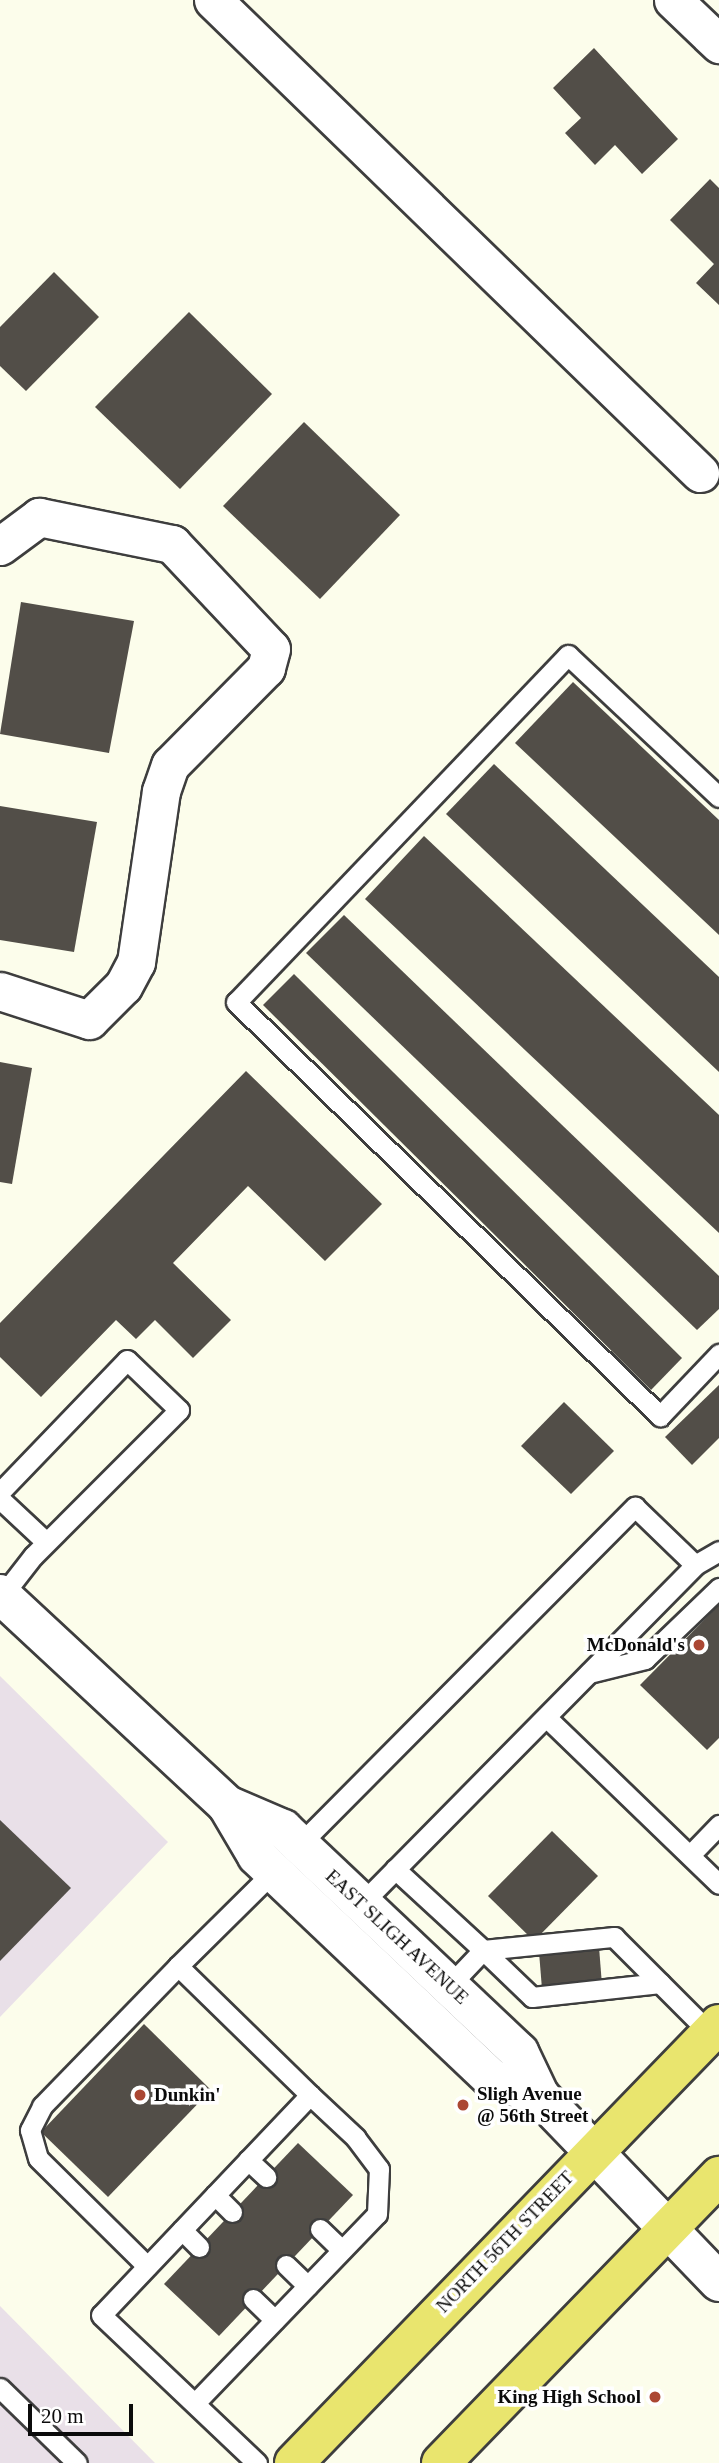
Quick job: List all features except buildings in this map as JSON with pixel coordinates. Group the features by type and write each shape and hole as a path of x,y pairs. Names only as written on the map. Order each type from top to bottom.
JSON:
{"main road":[{"name":"NORTH 56TH STREET","path":"294,2463 593,2150 715,2028"},
{"path":"441,2463 719,2176"}],"street":[{"path":"213,0 700,472"},
{"path":"673,0 719,44"},
{"path":"0,546 39,517 172,544 271,649 267,668 170,765 161,791 136,962 123,986 89,1020 0,991"},
{"name":"EAST SLIGH AVENUE","path":"4,1604 227,1805 257,1856 492,2079 540,2096"},
{"name":"EAST SLIGH AVENUE","path":"227,1805 283,1829 519,2052 540,2096 666,2231 719,2282"}],"lane":[{"path":"719,797 568,655 236,1002 660,1416 719,1354"},
{"path":"0,1492 127,1360 178,1410 46,1542 4,1604"},
{"path":"0,1499 46,1542"},
{"path":"299,1845 635,1507 695,1565"},
{"path":"362,1903 695,1565 719,1550"},
{"path":"589,1673 645,1659 719,1588"},
{"path":"546,1717 719,1884"},
{"path":"690,1855 719,1825"},
{"path":"395,1869 532,1997 660,1983"},
{"path":"147,2266 38,2158 30,2130 42,2106 273,1872"},
{"path":"449,1986 483,1950 614,1937 660,1983 715,2028"},
{"path":"178,1966 356,2138 379,2169 377,2214 195,2403"},
{"path":"257,2463 102,2315 310,2095"},
{"path":"248,2160 266,2177"},
{"path":"215,2195 232,2212"},
{"path":"320,2229 342,2250"},
{"path":"182,2230 199,2247"},
{"path":"286,2265 308,2286"},
{"path":"253,2299 275,2320"},
{"path":"0,2388 78,2463"}],"shaded area":[{"path":"0,1676 168,1842 0,2017"},
{"path":"0,2306 155,2463 0,2463"}],"place":[{"name":"McDonald's","path":"699,1645"},
{"name":"Dunkin'","path":"140,2095"},
{"name":"Sligh Avenue @ 56th Street","path":"463,2105"},
{"name":"King High School","path":"655,2397"}]}
